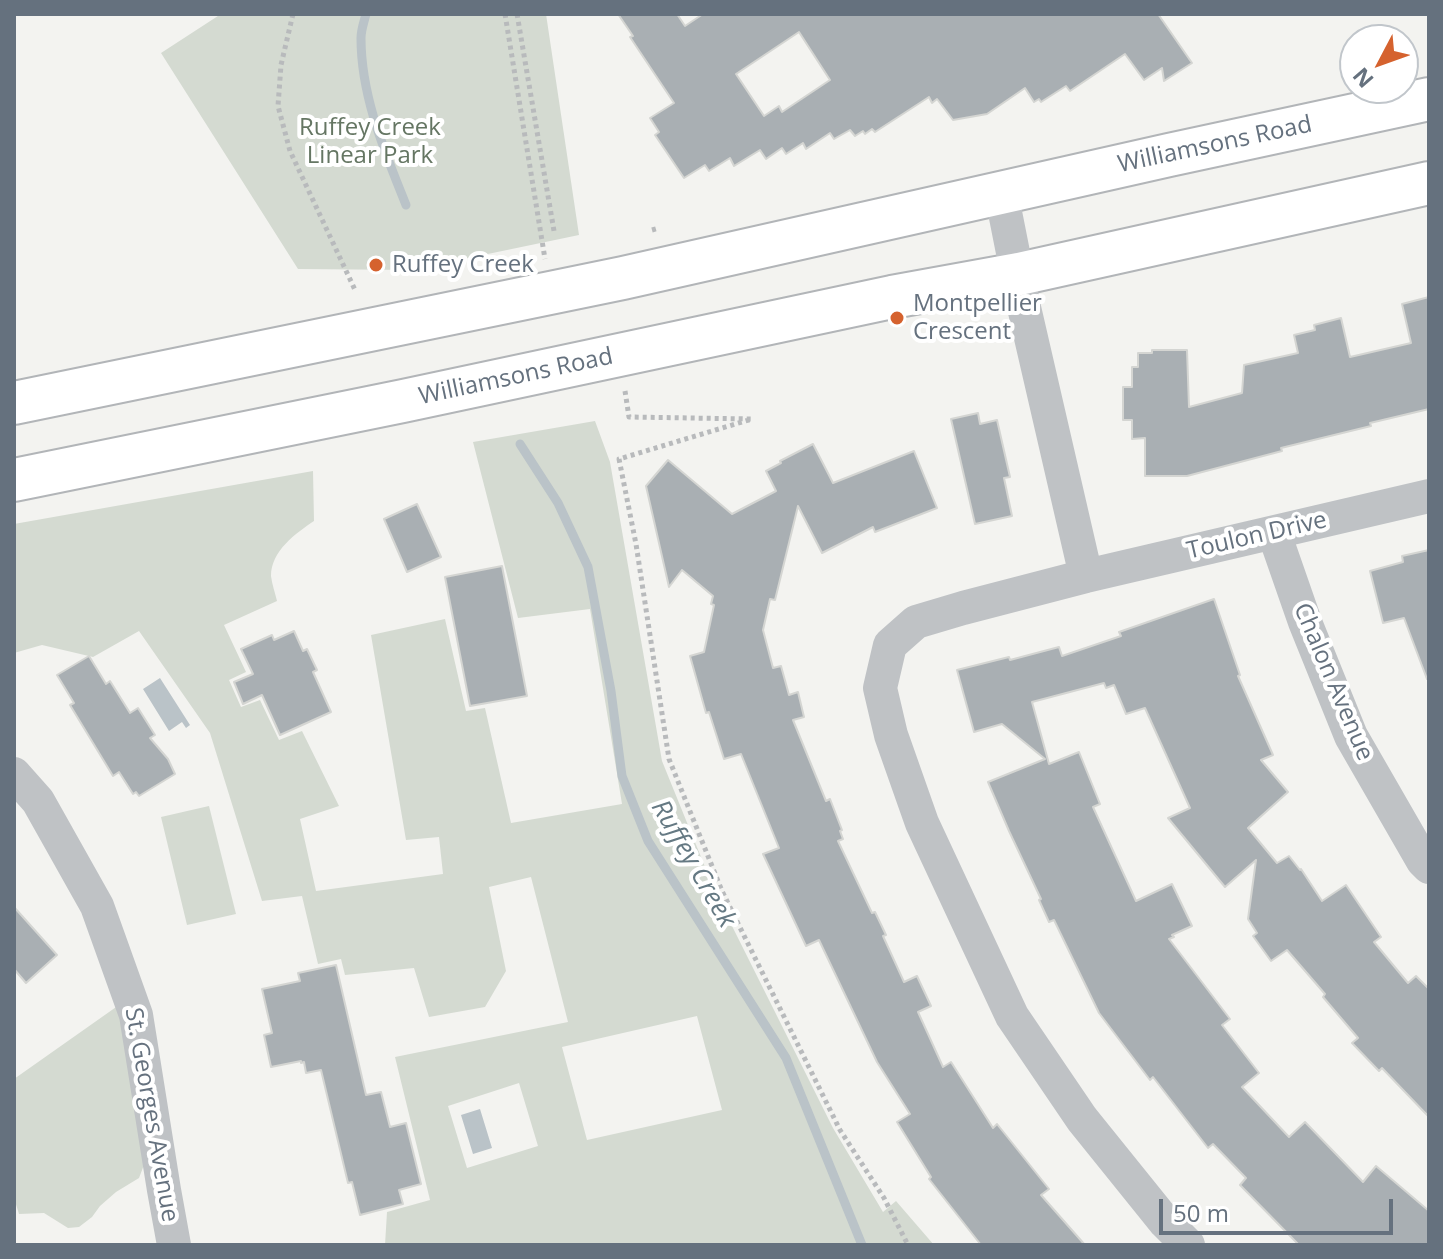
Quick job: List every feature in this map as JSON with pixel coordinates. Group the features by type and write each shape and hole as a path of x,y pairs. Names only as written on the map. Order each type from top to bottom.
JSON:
{"main road":[{"name":"Williamsons Road","path":"14,403 623,278 1429,99"},
{"name":"Williamsons Road","path":"14,480 388,405 892,297 1019,274 1429,183"}],"street":[{"path":"1001,192 1027,323 1086,576 916,622 890,645 880,688 891,735 922,823 1012,1016 1082,1119 1165,1222 1188,1245"},
{"name":"Toulon Drive","path":"1086,576 1429,496"},
{"name":"Chalon Avenue","path":"1274,533 1305,622 1351,736 1429,867"},
{"name":"St. Georges Avenue","path":"14,774 38,801 97,906 136,1015 174,1245"}],"path":[{"path":"293,14 281,65 278,106 290,151 356,292"},
{"path":"505,14 550,292"},
{"path":"517,14 554,231"},
{"path":"625,391 629,417 752,419 619,459 636,544 669,759 722,891 840,1130 884,1198 908,1245"}],"green space":[{"name":"Ruffey Creek Linear Park","path":"221,14 546,14 579,235 411,270 298,269 161,53"},
{"path":"595,421 610,462 662,761 716,894 833,1128 883,1212 896,1201 934,1245 385,1245 387,1212 430,1200 395,1057 568,1022 531,877 489,887 506,971 485,1007 429,1017 414,968 345,975 341,959 318,964 302,896 262,901 210,733 139,631 93,657 42,645 14,653 14,524 313,471 314,521 292,537 275,559 271,576 277,601 224,625 246,672 229,680 241,707 260,700 279,740 302,731 339,806 300,819 316,891 443,874 439,837 406,840 371,635 445,619 466,711 485,708 511,823 622,804 590,609 518,618 473,442","holes":["697,1016 722,1110 587,1140 562,1047","519,1083 538,1146 467,1168 448,1106"]},
{"path":"209,806 236,914 187,925 161,817"},
{"path":"119,1005 147,1157 139,1178 116,1192 79,1227 68,1228 44,1213 19,1214 14,1198 14,1079"}],"shaded area":[{"path":"160,678 190,725 186,728 182,722 169,731 143,689"},
{"path":"480,1109 492,1148 473,1154 461,1115"}],"building":[{"path":"618,14 677,14 685,26 703,14 1158,14 1192,63 1164,81 1162,68 1144,80 1125,54 1070,91 1066,86 1041,102 1039,99 1034,102 1025,88 987,114 953,120 937,99 932,103 929,97 875,132 872,129 855,136 850,130 834,139 830,133 806,149 803,143 786,154 782,148 766,159 760,150 734,166 730,158 709,171 705,165 684,178 655,135 659,132 650,118 674,103 630,37 633,36","holes":["799,32 830,80 782,112 779,106 764,116 736,74"]},
{"path":"1429,297 1429,409 1187,476 1145,476 1145,438 1132,439 1132,420 1123,420 1123,387 1132,387 1132,367 1138,367 1138,353 1187,350 1189,407 1242,393 1244,365 1298,353 1294,335 1315,330 1314,325 1341,318 1350,357 1411,343 1402,304"},
{"path":"978,413 980,424 997,420 1010,477 1004,478 1012,516 975,524 951,419"},
{"path":"813,444 833,483 914,451 937,508 875,532 873,527 822,553 798,506 775,600 770,599 763,630 773,668 781,666 789,695 798,692 804,717 793,720 826,801 830,799 842,830 843,839 838,841 872,913 875,912 886,935 883,936 904,982 917,976 931,1006 918,1012 943,1067 951,1062 993,1128 997,1124 1049,1189 1041,1195 1085,1245 981,1245 929,1179 931,1177 897,1122 910,1114 877,1062 819,940 806,946 763,854 779,848 741,754 724,759 709,712 706,713 690,656 704,652 714,605 711,604 713,596 682,570 669,587 646,486 668,460 732,514 776,491 766,471"},
{"path":"417,504 441,557 407,572 384,519"},
{"path":"1429,550 1427,679 1404,618 1383,623 1370,571 1403,562 1402,556"},
{"path":"502,566 527,696 470,706 445,577"},
{"path":"1214,599 1238,676 1273,755 1261,760 1288,792 1248,828 1277,863 1289,856 1322,901 1346,885 1381,937 1374,942 1408,983 1416,976 1429,989 1429,1117 1382,1068 1379,1071 1352,1043 1358,1038 1287,950 1271,961 1253,936 1257,933 1248,919 1256,860 1225,887 1168,818 1190,808 1145,708 1126,714 1114,685 1106,688 1104,683 1032,702 1049,764 1079,752 1100,804 1093,807 1136,901 1172,884 1192,926 1169,939 1230,1019 1222,1025 1259,1073 1242,1087 1289,1137 1305,1122 1363,1182 1376,1166 1429,1211 1429,1245 1299,1245 1240,1185 1246,1178 1213,1144 1208,1148 1153,1077 1150,1080 1099,1013 1054,920 1049,922 988,782 1045,759 1002,724 974,732 957,670 1059,647 1062,656 1121,636 1119,632"},
{"path":"294,631 303,651 307,649 317,670 313,672 331,712 280,735 262,695 243,704 234,682 253,674 241,649 272,635 274,640"},
{"path":"89,656 106,684 110,681 130,713 138,708 155,735 150,738 168,759 175,774 139,796 136,792 133,794 119,772 113,776 70,705 74,703 57,675"},
{"path":"14,907 57,955 26,983 14,969"},
{"path":"336,965 366,1095 381,1092 390,1127 406,1123 421,1184 399,1190 403,1204 360,1215 352,1182 348,1183 321,1070 306,1073 301,1061 271,1067 264,1035 272,1033 262,989 300,981 298,973"}],"waterway":[{"name":"Ruffey Creek","path":"366,14 361,38 365,82 376,124 406,205"},
{"name":"Ruffey Creek","path":"520,444 558,503 588,567 611,691 622,776 648,841 786,1058 862,1245"}],"place":[{"name":"Ruffey Creek","path":"376,265"},
{"name":"Montpellier Crescent","path":"897,318"}]}
